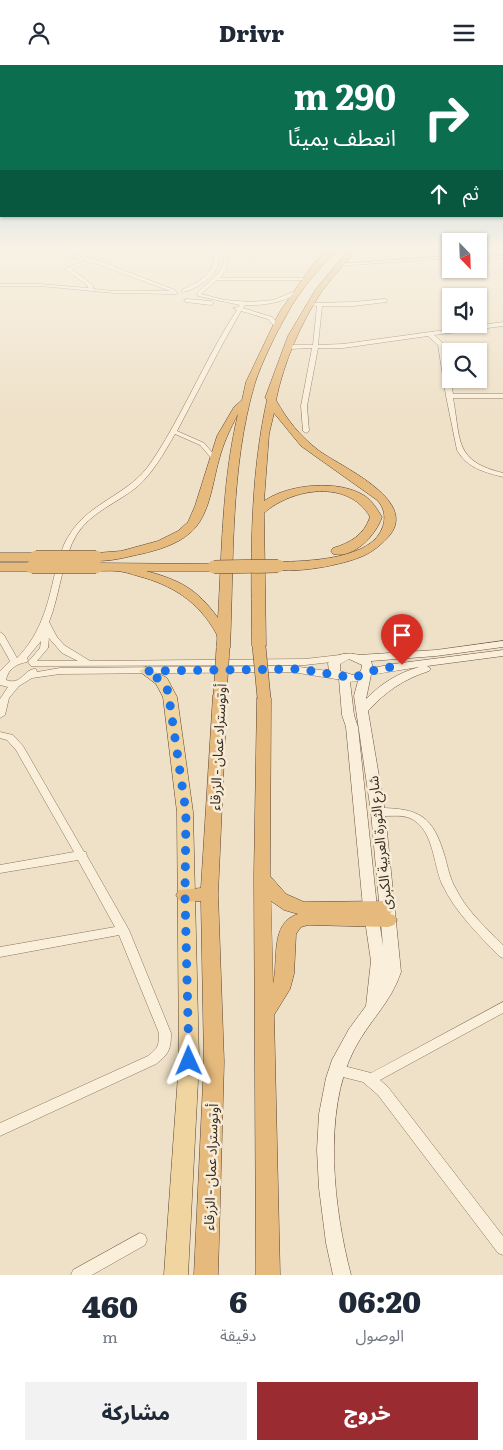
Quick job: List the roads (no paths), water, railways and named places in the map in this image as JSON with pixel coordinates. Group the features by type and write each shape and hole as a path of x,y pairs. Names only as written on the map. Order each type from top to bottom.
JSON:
{"highway":[{"name":"أوتوستراد عمان - الزرقاء","path":"206,1275 214,1062 209,894 232,476 236,445 247,397 259,362 278,327 283,313 290,303"},
{"path":"268,1275 262,876 264,699 259,646 257,513 261,454 270,398 288,347 315,305"},
{"path":"100,560 160,545 188,529 196,518 214,457 233,417 247,397"},
{"path":"117,567 214,563 331,562 363,551 376,544 389,526 391,517 389,509 376,493 326,461 298,440 281,419 270,398"},
{"path":"257,513 269,503 282,496 303,490 324,489 349,493 368,503 374,510 376,517 370,532 353,545 326,555 278,562"},
{"path":"0,557 34,562"},
{"path":"100,560 117,567 166,581 180,588 202,605 222,633"},
{"path":"0,567 34,562 100,560 214,563"},
{"path":"262,876 271,892 292,907 379,914"},
{"path":"185,895 209,894"},
{"path":"264,1013 281,989 285,974 287,932 295,923 308,918 379,914"}],"main road":[{"path":"503,644 436,653 359,658 349,656 340,658 333,665 335,672 343,677 353,678 393,667 503,653"},
{"path":"359,658 367,663 366,674"},
{"path":"362,711 374,696 397,678 465,659"},
{"path":"146,671 162,681 170,697 184,798 189,1061 176,1275"},
{"name":"شارع الثورة العربية الكبرى","path":"366,674 361,688 362,711 378,812 379,914"},
{"name":"شارع الثورة العربية الكبرى","path":"342,1275 335,1252 326,1153 326,1118 329,1093 336,1070 349,1042 387,991 393,972 379,914 343,677"}],"street":[{"path":"219,303 241,307 262,303"},
{"path":"229,303 270,318 278,327"},
{"path":"306,431 304,406 315,348 315,305 342,303"},
{"path":"16,684 1,679 33,647 46,623 66,549 74,531 88,516 145,475 173,431 241,307"},
{"path":"288,347 343,346 503,324"},
{"path":"430,335 441,344 449,396 462,455 475,466 503,475"},
{"path":"449,396 503,396"},
{"path":"173,431 196,440 207,448 214,457"},
{"path":"30,676 33,670 33,663 41,654 46,643 46,623"},
{"path":"46,623 60,648 71,655 91,663"},
{"path":"0,635 17,661 33,663 305,662 340,658"},
{"path":"0,715 5,697 16,684 30,676 60,671 300,669 343,677"},
{"path":"0,735 10,737 20,748 123,930 162,1023 165,1043 162,1052 152,1060 0,1130"},
{"path":"378,812 404,812 426,826 436,847 444,877 450,890 472,920 503,953"},
{"path":"0,869 82,855"},
{"path":"0,952 123,930"},
{"path":"372,1079 503,1007"},
{"path":"336,1070 362,1074 372,1079 503,1248"},
{"path":"78,1275 140,1240"}]}
